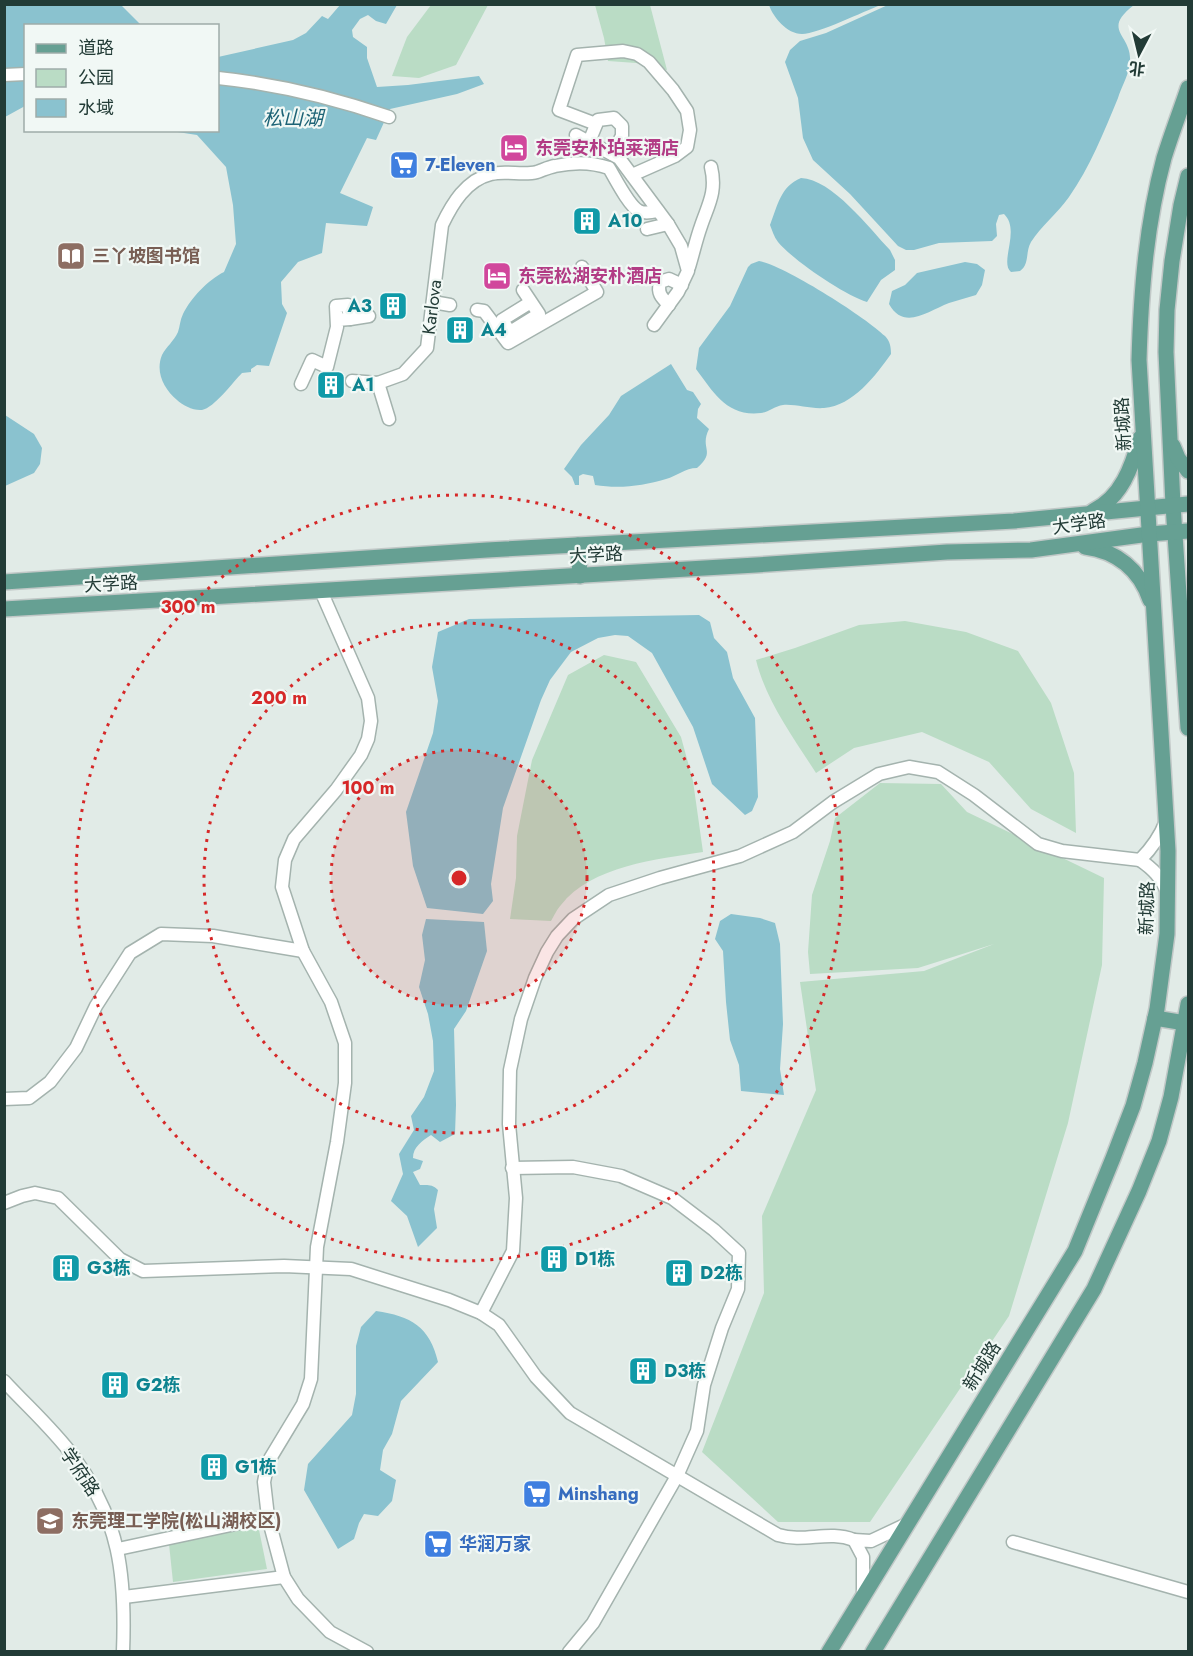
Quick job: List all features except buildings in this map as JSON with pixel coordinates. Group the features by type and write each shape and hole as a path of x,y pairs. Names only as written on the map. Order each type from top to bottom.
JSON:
{"main road":[{"name":"新城路","path":"829,1652 1075,1251 1132,1106 1145,1064 1155,1018 1167,934 1168,894 1167,817 1139,360 1148,234 1165,158 1188,88"},
{"path":"1188,176 1173,250 1167,310 1170,440 1181,505 1182,627 1188,728"},
{"path":"1082,514 1102,507 1116,493 1133,461 1143,424"},
{"path":"1170,440 1178,458 1188,471"},
{"name":"大学路","path":"4,582 578,545 1014,521 1181,505"},
{"name":"大学路","path":"4,609 580,576 947,552 1031,550 1182,531"},
{"path":"578,545 580,576"},
{"path":"1064,546 1099,550 1128,564 1143,584 1151,602 1155,621"},
{"path":"1182,627 1188,586"},
{"path":"873,1652 1094,1289 1159,1141 1171,1097 1188,1004"},
{"path":"1155,1018 1185,1023"}],"street":[{"path":"596,124 559,110 577,55 623,51 637,54 649,62 687,111 690,130 687,147 675,156 632,174"},
{"path":"4,75 24,74"},
{"path":"219,78 296,90 389,117"},
{"path":"589,142 598,120 614,118 622,126 622,136 612,154"},
{"path":"576,135 619,158 668,224 681,246 688,272"},
{"name":"Karlova","path":"378,383 403,374 427,348 428,308 442,225 451,207 469,185 491,174 536,172 554,166 583,163 609,168 639,211 650,213 658,211"},
{"path":"654,325 682,285 688,272 711,199 714,176 711,167"},
{"path":"647,229 668,224"},
{"path":"477,310 484,311 499,327 508,343 597,292 582,267"},
{"path":"669,305 660,297 657,290 660,282 669,279 682,285"},
{"path":"499,327 510,332 539,314 524,290"},
{"path":"301,384 312,360 327,367 337,327 336,306 348,305 350,319 369,316"},
{"path":"428,308 450,305"},
{"path":"352,381 378,383 389,419"},
{"path":"321,591 368,698 371,721 368,739 361,755 336,790 294,839 285,860 282,887 303,951 331,1002 345,1043 345,1083 337,1142 317,1247 311,1379 303,1404 268,1462 264,1482 268,1517 284,1577 298,1599 326,1628 367,1652"},
{"path":"481,1313 513,1251 516,1198 509,1124 510,1070 522,1019 535,978 557,936 573,919 609,895 740,856 794,832 833,802 879,774 909,767 938,771 974,795 1038,844 1062,851 1140,860 1162,879 1168,894"},
{"path":"1140,860 1156,842 1167,817"},
{"path":"4,1099 29,1098 50,1082 76,1048 96,1006 130,953 161,934 213,936 303,951"},
{"path":"513,1168 573,1167 621,1176 672,1198 714,1230 739,1253 738,1289 722,1328 704,1385 697,1431 677,1476 593,1623 569,1652"},
{"path":"4,1203 35,1193 58,1198 120,1259 143,1271 248,1266 317,1266 351,1269 449,1300 481,1313 499,1325 536,1377 570,1413 778,1535 801,1539 841,1535 854,1540 870,1541 908,1524"},
{"name":"学府路","path":"4,1381 78,1464 92,1483 108,1516 118,1549 124,1597 123,1652"},
{"path":"118,1549 268,1517"},
{"path":"854,1540 863,1557 863,1596"},
{"path":"1013,1542 1188,1592"},
{"path":"124,1597 284,1577"}],"green space":[{"path":"431,5 488,5 456,65 419,78 392,76 407,37"},
{"path":"595,5 650,5 667,70 636,63 608,61"},
{"path":"905,621 966,632 1018,651 1051,703 1074,773 1076,833 1031,809 989,762 922,732 854,748 816,773 773,704 756,660 859,625"},
{"path":"604,655 636,662 681,737 693,781 703,852 626,866 607,873 574,892 551,921 510,919 516,878 517,836 532,760 568,675"},
{"path":"880,783 941,784 967,812 1104,878 1102,965 1068,1123 1009,1316 870,1522 778,1522 702,1452 764,1293 762,1216 816,1090 800,982 924,971 994,944 918,968 810,974 808,952 812,895 835,818"},
{"path":"257,1520 267,1569 173,1582 169,1544"}],"water":[{"path":"769,4 881,5 830,26 802,34 791,31 781,24"},
{"path":"890,4 1134,5 1119,22 1130,57 1129,68 1107,124 1077,186 1031,242 1025,265 1020,271 1011,272 1008,267 1011,228 1004,214 999,215 996,224 997,236 992,241 939,243 906,250 898,246 850,194 813,160 803,138 798,98 785,62 790,50 800,41 826,33"},
{"path":"5,5 121,5 140,24 24,24 24,107 5,117"},
{"name":"松山湖","path":"340,5 397,5 386,24 368,15 360,19 352,30 353,37 367,47 367,58 377,87 479,76 484,84 457,94 390,109 376,140 367,138 340,193 373,207 367,226 326,223 322,253 298,262 281,282 282,304 287,313 269,366 257,365 251,369 251,372 242,373 212,405 202,410 192,409 179,402 168,391 160,374 160,361 178,332 186,308 206,285 224,272 236,244 233,205 226,167 197,135 178,132 219,132 219,57 293,40 306,33 322,16 328,19"},
{"path":"801,178 813,180 837,195 890,250 895,260 895,270 881,280 867,302 820,276 795,258 775,238 770,225 778,204 788,186"},
{"path":"759,261 787,272 825,293 887,338 891,354 871,380 845,402 824,408 783,405 764,412 739,411 722,401 696,369 699,348 730,306 748,267"},
{"path":"965,262 977,264 985,270 982,285 976,295 909,318 895,312 889,304 892,291 905,285 917,273"},
{"path":"671,364 687,390 693,392 701,404 697,418 709,429 706,436 707,453 703,462 697,468 640,485 613,487 595,485 593,476 583,474 579,476 579,485 575,485 572,477 564,469 581,445 609,415 621,396"},
{"path":"5,415 34,434 42,448 40,464 34,473 5,486"},
{"path":"699,615 710,622 714,638 727,652 733,678 755,718 758,797 752,811 745,815 712,784 693,727 652,653 628,636 615,635 598,638 571,652 550,680 541,700 503,808 491,884 493,901 483,914 427,908 413,866 406,812 433,733 438,701 432,667 438,632 469,619"},
{"path":"731,914 760,918 775,923 780,944 783,1024 780,1069 784,1095 741,1091 739,1065 730,1040 723,951 715,939 720,921"},
{"path":"426,919 484,922 487,951 466,1011 454,1029 455,1134 440,1142 431,1135 419,1145 413,1154 413,1158 423,1161 420,1169 413,1172 420,1185 432,1186 438,1190 434,1209 437,1228 418,1247 407,1216 391,1201 403,1174 399,1154 414,1130 411,1116 424,1097 434,1071 433,1041 428,1014 419,987 425,960 422,935"},
{"path":"376,1311 399,1316 417,1325 430,1340 438,1362 401,1401 392,1434 383,1450 380,1470 396,1480 392,1501 378,1516 364,1514 354,1539 338,1549 304,1490 308,1464 352,1415 356,1394 356,1346 361,1327"}],"place":[{"name":"东莞安朴珀莱酒店","path":"514,148"},
{"name":"7-Eleven","path":"404,165"},
{"name":"A10","path":"587,221"},
{"name":"三丫坡图书馆","path":"71,256"},
{"name":"东莞松湖安朴酒店","path":"497,276"},
{"name":"A3","path":"393,306"},
{"name":"A4","path":"460,330"},
{"name":"A1","path":"331,385"},
{"name":"D1栋","path":"554,1259"},
{"name":"G3栋","path":"66,1268"},
{"name":"D2栋","path":"679,1273"},
{"name":"D3栋","path":"643,1371"},
{"name":"G2栋","path":"115,1385"},
{"name":"G1栋","path":"214,1467"},
{"name":"Minshang","path":"537,1494"},
{"name":"东莞理工学院(松山湖校区)","path":"50,1521"},
{"name":"华润万家","path":"438,1544"}]}
